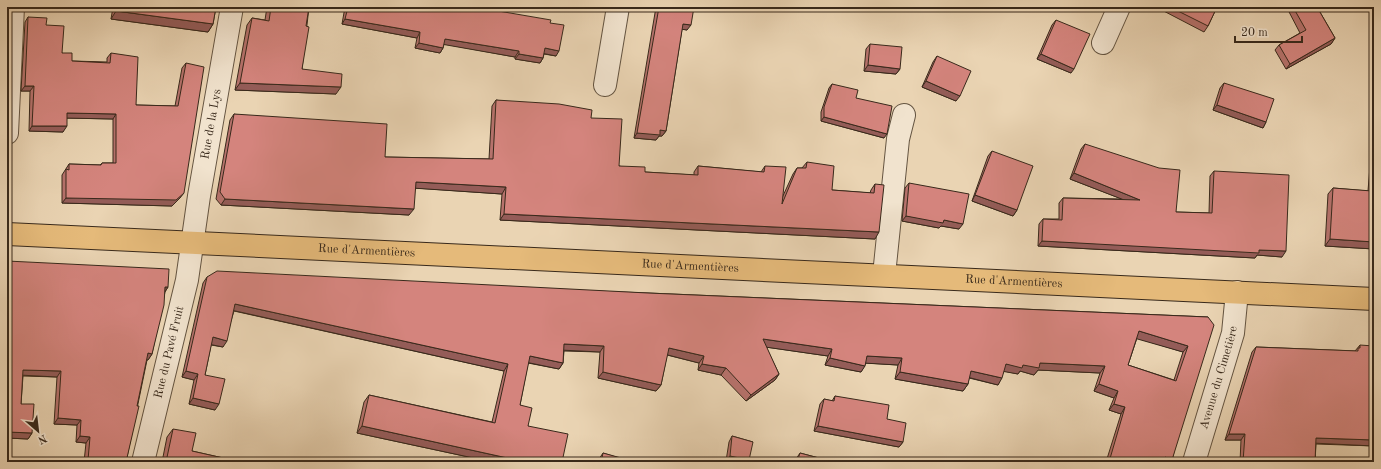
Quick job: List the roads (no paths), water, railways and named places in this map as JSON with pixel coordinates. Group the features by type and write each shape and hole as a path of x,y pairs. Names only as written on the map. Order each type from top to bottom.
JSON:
{"main road":[{"name":"Rue d'Armentières","path":"7,234 192,241 1374,299"}],"street":[{"path":"7,133 12,7"},
{"name":"Rue de la Lys","path":"192,241 232,7"},
{"path":"1103,42 1119,7"},
{"path":"605,85 614,8"},
{"path":"884,275 898,138 904,115"},
{"name":"Rue du Pavé Fruit","path":"143,462 186,285 192,241"},
{"name":"Avenue du Cimetière","path":"1194,462 1233,334 1237,292"}]}
